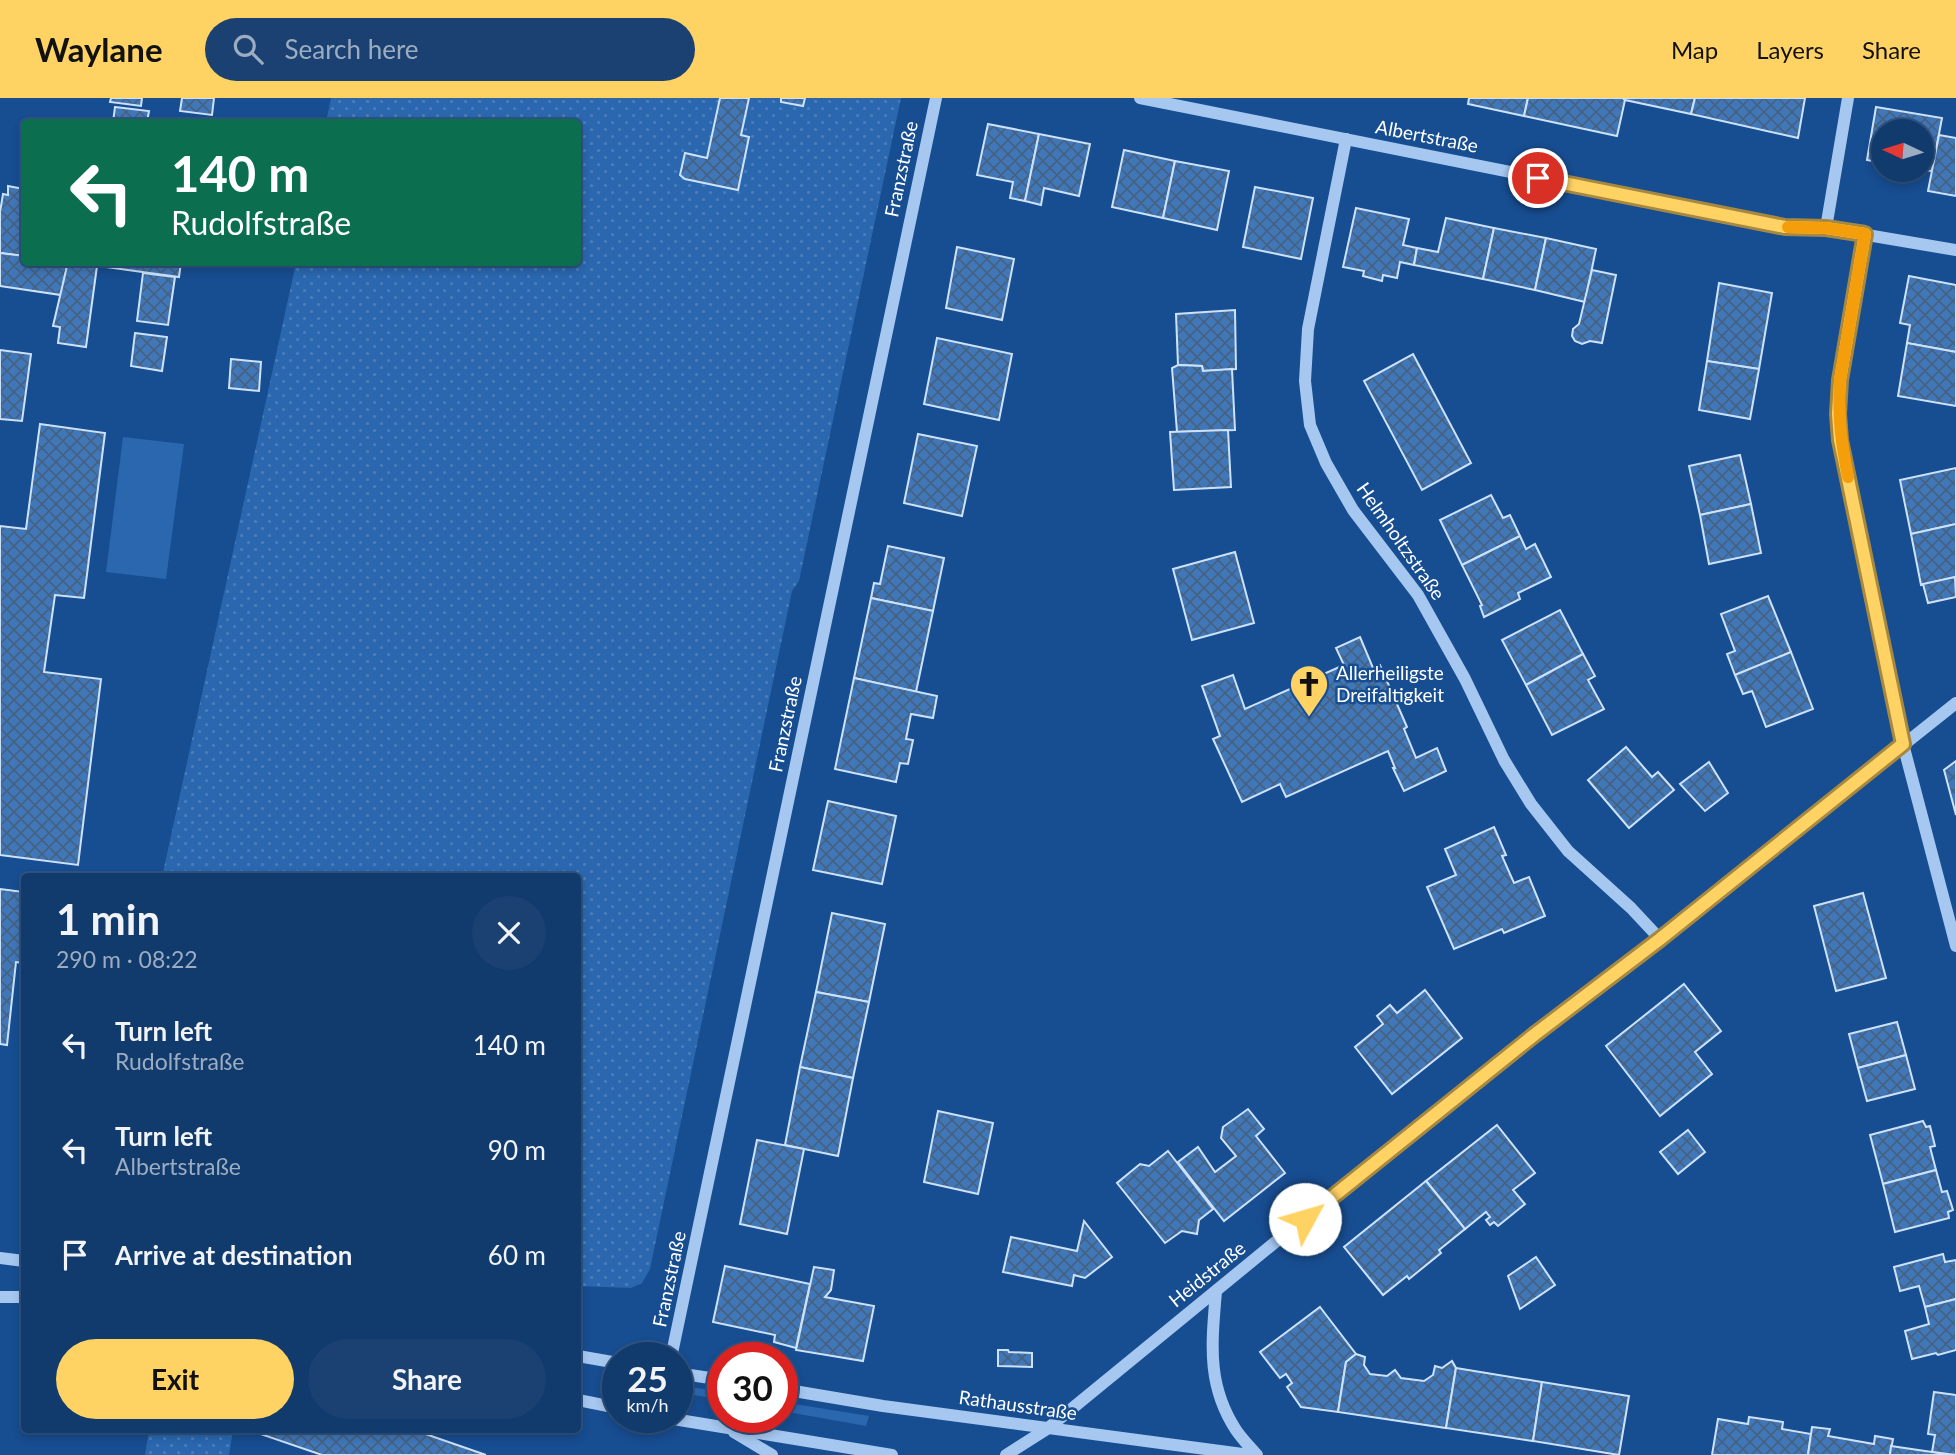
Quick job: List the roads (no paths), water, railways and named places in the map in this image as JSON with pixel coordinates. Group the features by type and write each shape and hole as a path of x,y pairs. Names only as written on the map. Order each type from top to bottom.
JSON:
{"street":[{"name":"Franzstraße","path":"674,1342 936,98"},
{"name":"Albertstraße","path":"1140,98 1785,227 1826,228 1956,250"},
{"path":"1826,228 1848,98"},
{"name":"Helmholtzstraße","path":"1346,139 1308,329 1305,380 1310,425 1326,463 1353,510 1418,595 1465,679 1504,760 1531,804 1568,851 1631,908 1660,939"},
{"path":"1865,234 1840,380 1840,440 1903,744 1956,946"},
{"name":"Heidstraße","path":"1006,1455 1047,1429 1524,1044 1956,703"},
{"path":"0,1258 21,1261"},
{"path":"1216,1291 1211,1354 1215,1380 1220,1397 1236,1429 1257,1455"},
{"path":"0,1297 21,1297"},
{"path":"581,1357 602,1360"},
{"name":"Rathausstraße","path":"798,1392 1047,1429 1250,1455"},
{"path":"581,1401 602,1405"},
{"path":"734,1433 772,1455"},
{"path":"752,1433 892,1455"}],"place":[{"name":"Allerheiligste Dreifaltigkeit","path":"1309,718"}]}
